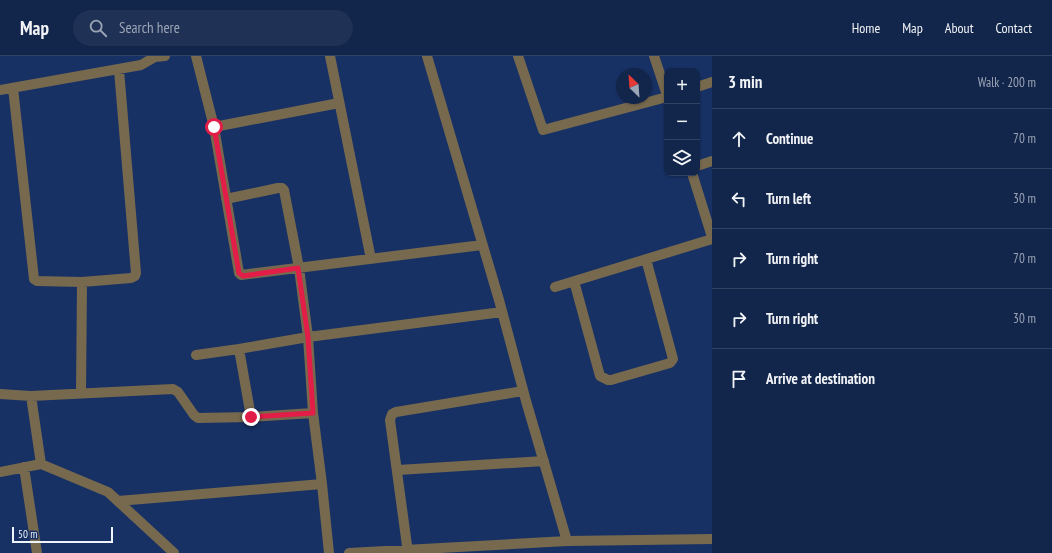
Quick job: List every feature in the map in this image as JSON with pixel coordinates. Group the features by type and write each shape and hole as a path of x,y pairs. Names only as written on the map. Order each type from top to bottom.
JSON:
{"street":[{"path":"0,90 120,70 141,65 158,56"},
{"path":"196,56 214,127 240,274 243,276 482,245"},
{"path":"330,56 371,259"},
{"path":"427,56 567,541"},
{"path":"518,56 544,130 664,97"},
{"path":"654,56 664,87"},
{"path":"13,88 33,277 37,281 82,282 131,278 135,276 136,273 120,70"},
{"path":"700,86 712,82"},
{"path":"214,127 339,103"},
{"path":"700,165 712,161"},
{"path":"555,288 712,238 693,176"},
{"path":"226,199 278,188 282,188 284,190 298,268 308,337 313,413 329,553"},
{"path":"574,282 600,376 611,380 670,363 673,359 646,259"},
{"path":"81,393 82,282"},
{"path":"196,355 308,337 502,312"},
{"path":"239,349 251,417"},
{"path":"0,394 31,396 176,390 194,415 198,418 251,417 313,413"},
{"path":"408,551 390,420 392,414 396,412 523,391"},
{"path":"31,396 42,464"},
{"path":"398,470 544,462"},
{"path":"0,472 42,464 108,492 174,553"},
{"path":"24,467 37,553"},
{"path":"118,501 322,484"},
{"path":"349,553 520,548 567,541 712,539"}],"route":[{"path":"214,127 239,273 243,276 298,268 308,337 313,413 251,417"}]}
